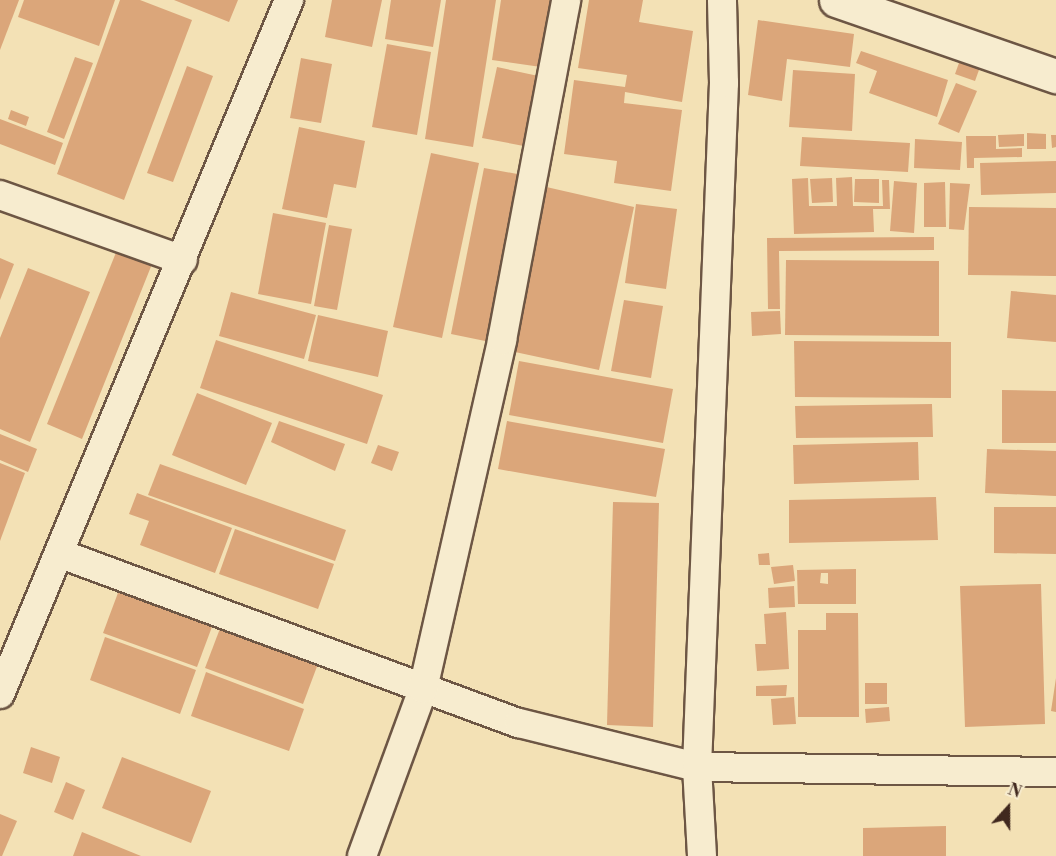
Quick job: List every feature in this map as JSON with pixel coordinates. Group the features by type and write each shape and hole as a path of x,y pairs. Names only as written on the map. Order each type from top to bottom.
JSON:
{"street":[{"path":"0,694 62,554 289,0"},
{"path":"362,856 423,689 502,339 566,0"},
{"path":"702,856 697,767 724,83 722,0"},
{"path":"836,0 1056,76"},
{"path":"0,195 183,260"},
{"path":"62,554 519,723 697,767 1056,772"}],"building":[{"path":"0,0 19,0 0,50"},
{"path":"24,0 115,0 99,46 18,17"},
{"path":"120,0 140,0 192,20 124,200 57,174"},
{"path":"174,0 238,0 229,22"},
{"path":"332,0 382,0 372,47 325,37"},
{"path":"391,0 441,0 433,47 385,39"},
{"path":"446,0 496,0 473,147 425,139"},
{"path":"501,0 551,0 541,67 492,60"},
{"path":"589,0 643,0 639,22 693,31 682,102 625,92 624,103 682,110 671,191 614,183 617,161 564,154 574,80 625,87 627,75 578,68"},
{"path":"758,20 854,34 850,67 787,59 782,101 748,95"},
{"path":"387,44 431,52 417,135 372,127"},
{"path":"964,49 984,56 975,81 955,74"},
{"path":"861,51 948,80 937,117 869,93 877,71 856,63"},
{"path":"75,57 93,63 64,139 47,132"},
{"path":"301,58 332,64 321,123 290,118"},
{"path":"187,66 213,76 173,182 147,173"},
{"path":"497,67 543,77 529,147 482,138"},
{"path":"793,70 855,74 852,131 789,127"},
{"path":"956,83 977,91 959,133 938,124"},
{"path":"11,110 29,117 26,126 8,119"},
{"path":"0,119 63,143 55,165 0,144"},
{"path":"299,127 365,141 356,188 334,184 327,218 282,209"},
{"path":"1027,133 1046,134 1046,149 1027,149"},
{"path":"1024,134 1024,146 999,147 998,135"},
{"path":"1051,135 1056,135 1056,147 1052,148"},
{"path":"966,136 996,136 996,149 1022,148 1022,157 974,158 974,168 967,168"},
{"path":"802,137 910,143 908,172 800,166"},
{"path":"915,139 962,142 960,170 914,168"},
{"path":"431,153 479,163 442,338 393,327"},
{"path":"1056,161 1056,193 981,195 980,163"},
{"path":"484,168 528,176 495,343 451,334"},
{"path":"852,177 853,206 883,206 882,180 889,180 890,209 873,209 874,232 794,234 792,179 808,178 809,206 837,206 836,178"},
{"path":"832,178 833,202 812,203 810,179"},
{"path":"855,179 879,179 879,203 854,202"},
{"path":"894,181 917,183 914,233 890,231"},
{"path":"945,182 946,227 924,227 924,183"},
{"path":"950,183 970,184 964,230 949,229"},
{"path":"542,186 634,207 599,370 506,350"},
{"path":"636,204 677,209 666,289 625,283"},
{"path":"969,207 1056,208 1056,276 968,275"},
{"path":"273,213 326,223 311,304 258,294"},
{"path":"329,225 352,229 337,310 314,306"},
{"path":"934,237 934,250 779,251 780,309 768,309 767,238"},
{"path":"117,250 152,264 82,439 47,424"},
{"path":"0,258 14,264 0,300"},
{"path":"786,260 939,261 939,336 785,335"},
{"path":"28,268 90,292 30,442 0,429 0,338"},
{"path":"1011,291 1056,295 1056,342 1007,338"},
{"path":"231,292 316,315 304,359 219,336"},
{"path":"624,300 663,306 651,378 611,371"},
{"path":"780,311 781,334 752,336 751,312"},
{"path":"318,315 388,331 378,377 308,361"},
{"path":"216,340 383,395 367,444 200,388"},
{"path":"794,341 951,342 951,398 795,397"},
{"path":"519,361 673,389 663,443 509,415"},
{"path":"1002,390 1056,391 1056,443 1002,443"},
{"path":"197,393 272,423 246,485 172,455"},
{"path":"932,404 933,437 796,438 795,406"},
{"path":"279,421 345,444 335,471 271,442"},
{"path":"507,421 665,449 656,497 498,469"},
{"path":"0,434 37,449 28,472 0,460"},
{"path":"918,442 919,480 794,484 793,445"},
{"path":"378,445 399,452 392,471 371,463"},
{"path":"987,449 1056,451 1056,496 985,493"},
{"path":"0,463 25,473 0,541"},
{"path":"160,464 346,530 335,561 148,495"},
{"path":"137,493 232,528 215,573 140,545 149,521 129,514"},
{"path":"936,497 938,540 789,543 789,500"},
{"path":"613,502 659,503 653,727 607,725"},
{"path":"994,507 1056,507 1056,554 994,553"},
{"path":"235,529 334,564 318,609 219,574"},
{"path":"769,553 770,565 759,565 758,554"},
{"path":"793,565 795,581 774,584 771,567"},
{"path":"856,569 856,604 798,604 797,570","holes":["821,573 828,573 828,584 820,583"]},
{"path":"122,582 216,616 197,667 103,633"},
{"path":"1041,584 1045,724 965,727 960,586"},
{"path":"794,586 795,607 769,608 768,588"},
{"path":"786,612 789,669 757,671 755,644 766,644 764,614"},
{"path":"826,613 858,613 859,717 798,717 798,630 826,630"},
{"path":"224,618 322,653 303,704 205,668"},
{"path":"105,637 196,670 180,714 90,680"},
{"path":"206,672 304,709 289,751 191,716"},
{"path":"1056,678 1056,712 1051,711"},
{"path":"865,683 887,683 887,704 865,704"},
{"path":"787,685 786,696 756,696 756,686"},
{"path":"794,697 796,724 773,725 771,699"},
{"path":"889,707 890,721 866,723 865,709"},
{"path":"31,747 60,757 52,783 23,773"},
{"path":"122,757 211,791 191,843 102,808"},
{"path":"66,782 85,790 73,820 54,812"},
{"path":"0,814 17,821 2,856 0,856"},
{"path":"946,826 946,856 863,856 863,828"},
{"path":"82,832 141,856 73,856"}]}
